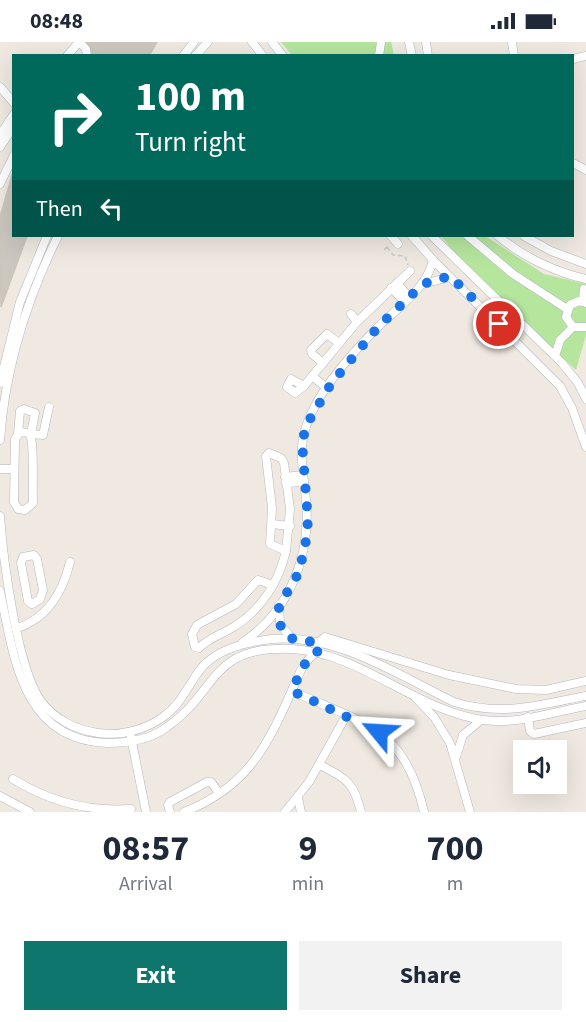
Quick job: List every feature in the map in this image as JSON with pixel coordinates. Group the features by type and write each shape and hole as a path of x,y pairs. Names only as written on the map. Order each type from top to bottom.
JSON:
{"street":[{"path":"62,54 72,42"},
{"path":"69,54 79,42"},
{"path":"197,54 208,42"},
{"path":"252,42 261,54"},
{"path":"272,42 281,54"},
{"path":"0,87 12,101"},
{"path":"0,100 12,101"},
{"path":"0,135 12,117"},
{"path":"0,147 12,129"},
{"path":"0,184 12,159"},
{"path":"0,383 19,308 47,237"},
{"path":"0,440 2,404 19,334 38,279 58,237"},
{"path":"392,237 398,244"},
{"path":"413,237 433,260 560,386 576,416 586,447"},
{"path":"433,237 555,356 572,375 586,399"},
{"path":"469,237 513,274 567,309"},
{"path":"499,237 528,257 557,270 586,279"},
{"path":"526,237 551,251 586,264"},
{"path":"0,516 9,587 29,679 41,701 53,714 73,726 88,731 107,734 130,732 147,726 168,713 184,696 204,665 258,630 279,606 298,574 305,548 308,521 302,442 307,424 329,386 362,345 423,284 433,260"},
{"path":"304,386 357,322 411,272"},
{"path":"423,284 450,276"},
{"path":"394,286 407,300"},
{"path":"584,289 585,302 574,302 567,309 567,321 573,327 586,327"},
{"path":"351,314 357,322"},
{"path":"555,356 560,340 573,327"},
{"path":"322,363 311,350 327,334 339,343"},
{"path":"542,344 560,340"},
{"path":"314,374 329,386"},
{"path":"18,434 24,431 32,434 45,433 49,407"},
{"path":"24,409 35,413 32,434 33,501 30,508 25,510 18,509 15,504 14,469 20,411 24,409"},
{"path":"273,585 258,580 230,609 198,625 192,634 194,645 199,648 209,639 246,618 273,585 286,551 290,526 283,459 267,454 272,524 270,545 286,551"},
{"path":"0,469 14,469"},
{"path":"286,480 304,478"},
{"path":"272,524 290,526"},
{"path":"34,555 37,559 43,590 38,602 29,602 25,584 21,560 25,556 34,555"},
{"path":"18,628 34,620 51,606 64,582 70,562"},
{"path":"9,587 25,584"},
{"path":"0,591 19,676 37,709 50,722 75,736 100,742 147,738 169,726 187,709 214,675 233,659 263,650 300,650 317,653 442,707 481,720 498,721 586,706"},
{"path":"279,606 280,625 293,639"},
{"path":"246,618 258,630"},
{"path":"184,812 219,793 249,768 270,740 301,670 317,653 319,643 323,638 329,637 442,673 516,689 546,690 586,681"},
{"path":"236,646 272,639 319,643 344,650 454,702 471,707 506,711 586,696"},
{"path":"300,650 301,670"},
{"path":"292,691 379,732 398,749 412,770 424,812"},
{"path":"411,693 442,729 456,759 470,812"},
{"path":"285,812 298,798 320,765 346,716"},
{"path":"528,717 530,731 534,734 586,723"},
{"path":"456,759 463,735 481,720"},
{"path":"130,732 146,812"},
{"path":"320,765 350,782 357,795 361,812"},
{"path":"13,779 63,803 96,809 131,809"},
{"path":"170,812 170,802 208,782 219,793"},
{"path":"0,796 30,812"},
{"path":"298,798 301,812"},
{"path":"59,812 63,803"}],"path":[{"path":"387,248 393,255 405,256 411,272"}],"green space":[{"path":"281,42 391,42 394,54 291,54"},
{"path":"442,237 487,237 544,274 586,284 586,335 576,370 478,281"}],"building":[{"path":"87,42 157,42 150,54 92,54"},
{"path":"12,175 12,237 27,237 1,307 0,217"}],"route":[{"path":"379,732 292,691 303,666 317,653 319,643 293,639 283,632 279,621 279,606 298,574 305,548 308,521 302,442 307,424 344,366 378,327 423,284 450,276 499,324"}]}
